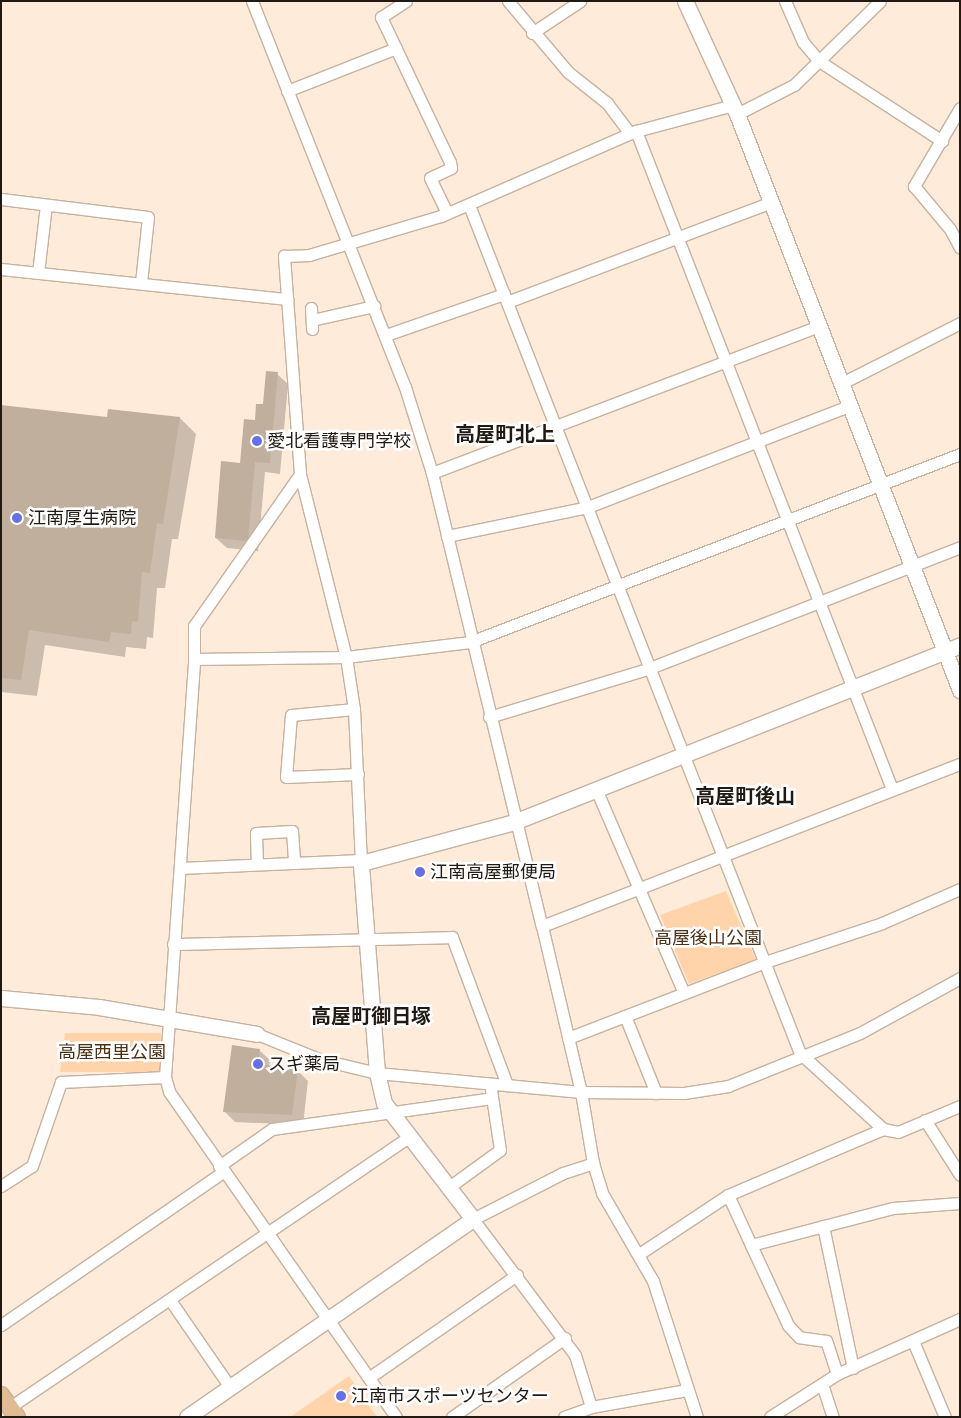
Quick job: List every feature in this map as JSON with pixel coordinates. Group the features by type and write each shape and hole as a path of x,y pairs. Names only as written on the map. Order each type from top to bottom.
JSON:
{"street":[{"path":"252,1 386,335 432,473 470,642 514,822 542,926 581,1092 593,1163 602,1193 653,1281 696,1417"},
{"path":"406,1 381,17 450,162 451,168 430,178 447,213"},
{"path":"508,1 532,33 568,72 617,114 633,132 677,237 755,442 892,789"},
{"path":"532,33 580,1"},
{"path":"685,1 735,109 878,484 960,690"},
{"path":"785,1 803,42 819,61 942,141"},
{"path":"591,1407 575,1354 565,1338 390,1113 376,1073 370,939 361,861 354,709 346,657 300,474 284,256 309,255 469,206 633,132 735,109 794,85 880,1"},
{"path":"287,91 396,48"},
{"path":"960,108 914,186 950,229 960,248"},
{"path":"1,199 148,217 141,283"},
{"path":"386,335 506,298 771,202"},
{"path":"38,272 46,205"},
{"path":"469,206 558,429 650,668 686,754 764,962 802,1055 883,1129 898,1132 960,1106"},
{"path":"1,269 287,299"},
{"path":"312,319 374,306"},
{"path":"840,384 960,323"},
{"path":"432,473 558,429 818,326"},
{"path":"447,536 588,507 849,406"},
{"path":"194,659 346,657 470,642 960,454"},
{"path":"300,474 194,626 194,659 173,944 166,1077 173,1101 267,1234 330,1318 396,1417"},
{"path":"489,717 650,668 960,547"},
{"path":"180,868 361,861 514,822 960,645"},
{"path":"354,709 291,715 286,777 358,774"},
{"path":"542,926 960,764"},
{"path":"596,789 640,887 684,993"},
{"path":"257,864 256,833 292,831 294,863"},
{"path":"568,1038 764,962 882,923 960,889"},
{"path":"173,944 452,937 508,1085"},
{"path":"1,998 170,1017 257,1034 319,1059 376,1073 581,1092 656,1093 728,1086 886,1020 960,978"},
{"path":"625,1016 656,1093"},
{"path":"1,1186 32,1166 61,1082 166,1077"},
{"path":"448,1187 500,1150 490,1084"},
{"path":"1,1324 221,1169 272,1129 492,1098"},
{"path":"926,1120 960,1175"},
{"path":"639,1254 728,1195 883,1129"},
{"path":"8,1407 170,1300 409,1137"},
{"path":"187,1417 473,1219 554,1177 593,1163"},
{"path":"728,1195 788,1325 799,1337 826,1341 837,1374"},
{"path":"751,1245 893,1208 960,1203"},
{"path":"823,1226 854,1368"},
{"path":"370,1378 516,1275"},
{"path":"170,1300 230,1387"},
{"path":"770,1417 837,1374 960,1319"},
{"path":"452,1417 565,1338"},
{"path":"914,1341 945,1417"},
{"path":"822,1384 833,1417"},
{"path":"564,1417 591,1407 686,1390"}],"green space":[{"name":"高屋後山公園","path":"726,891 756,960 689,984 660,915"},
{"name":"高屋西里公園","path":"65,1033 161,1033 160,1072 60,1072"},
{"name":"江南市スポーツセンター","path":"349,1376 377,1417 290,1417"}],"building":[{"name":"愛北看護専門学校","path":"266,371 278,372 270,463 255,462 248,541 215,538 221,461 240,463 244,419 255,420 256,404 263,404"},
{"path":"1,405 107,417 108,409 180,417 163,524 157,523 150,573 142,572 138,622 132,621 131,634 111,632 109,642 29,630 21,680 1,678"},
{"path":"232,1045 260,1049 258,1064 298,1069 292,1115 223,1112"}],"place":[{"name":"愛北看護専門学校","path":"257,441"},
{"name":"江南厚生病院","path":"17,518"},
{"name":"江南高屋郵便局","path":"420,872"},
{"name":"スギ薬局","path":"258,1064"},
{"name":"江南市スポーツセンター","path":"341,1396"}],"district":[{"name":"高屋町北上","path":"505,434"},
{"name":"高屋町後山","path":"745,796"},
{"name":"高屋町御日塚","path":"371,1016"}]}
